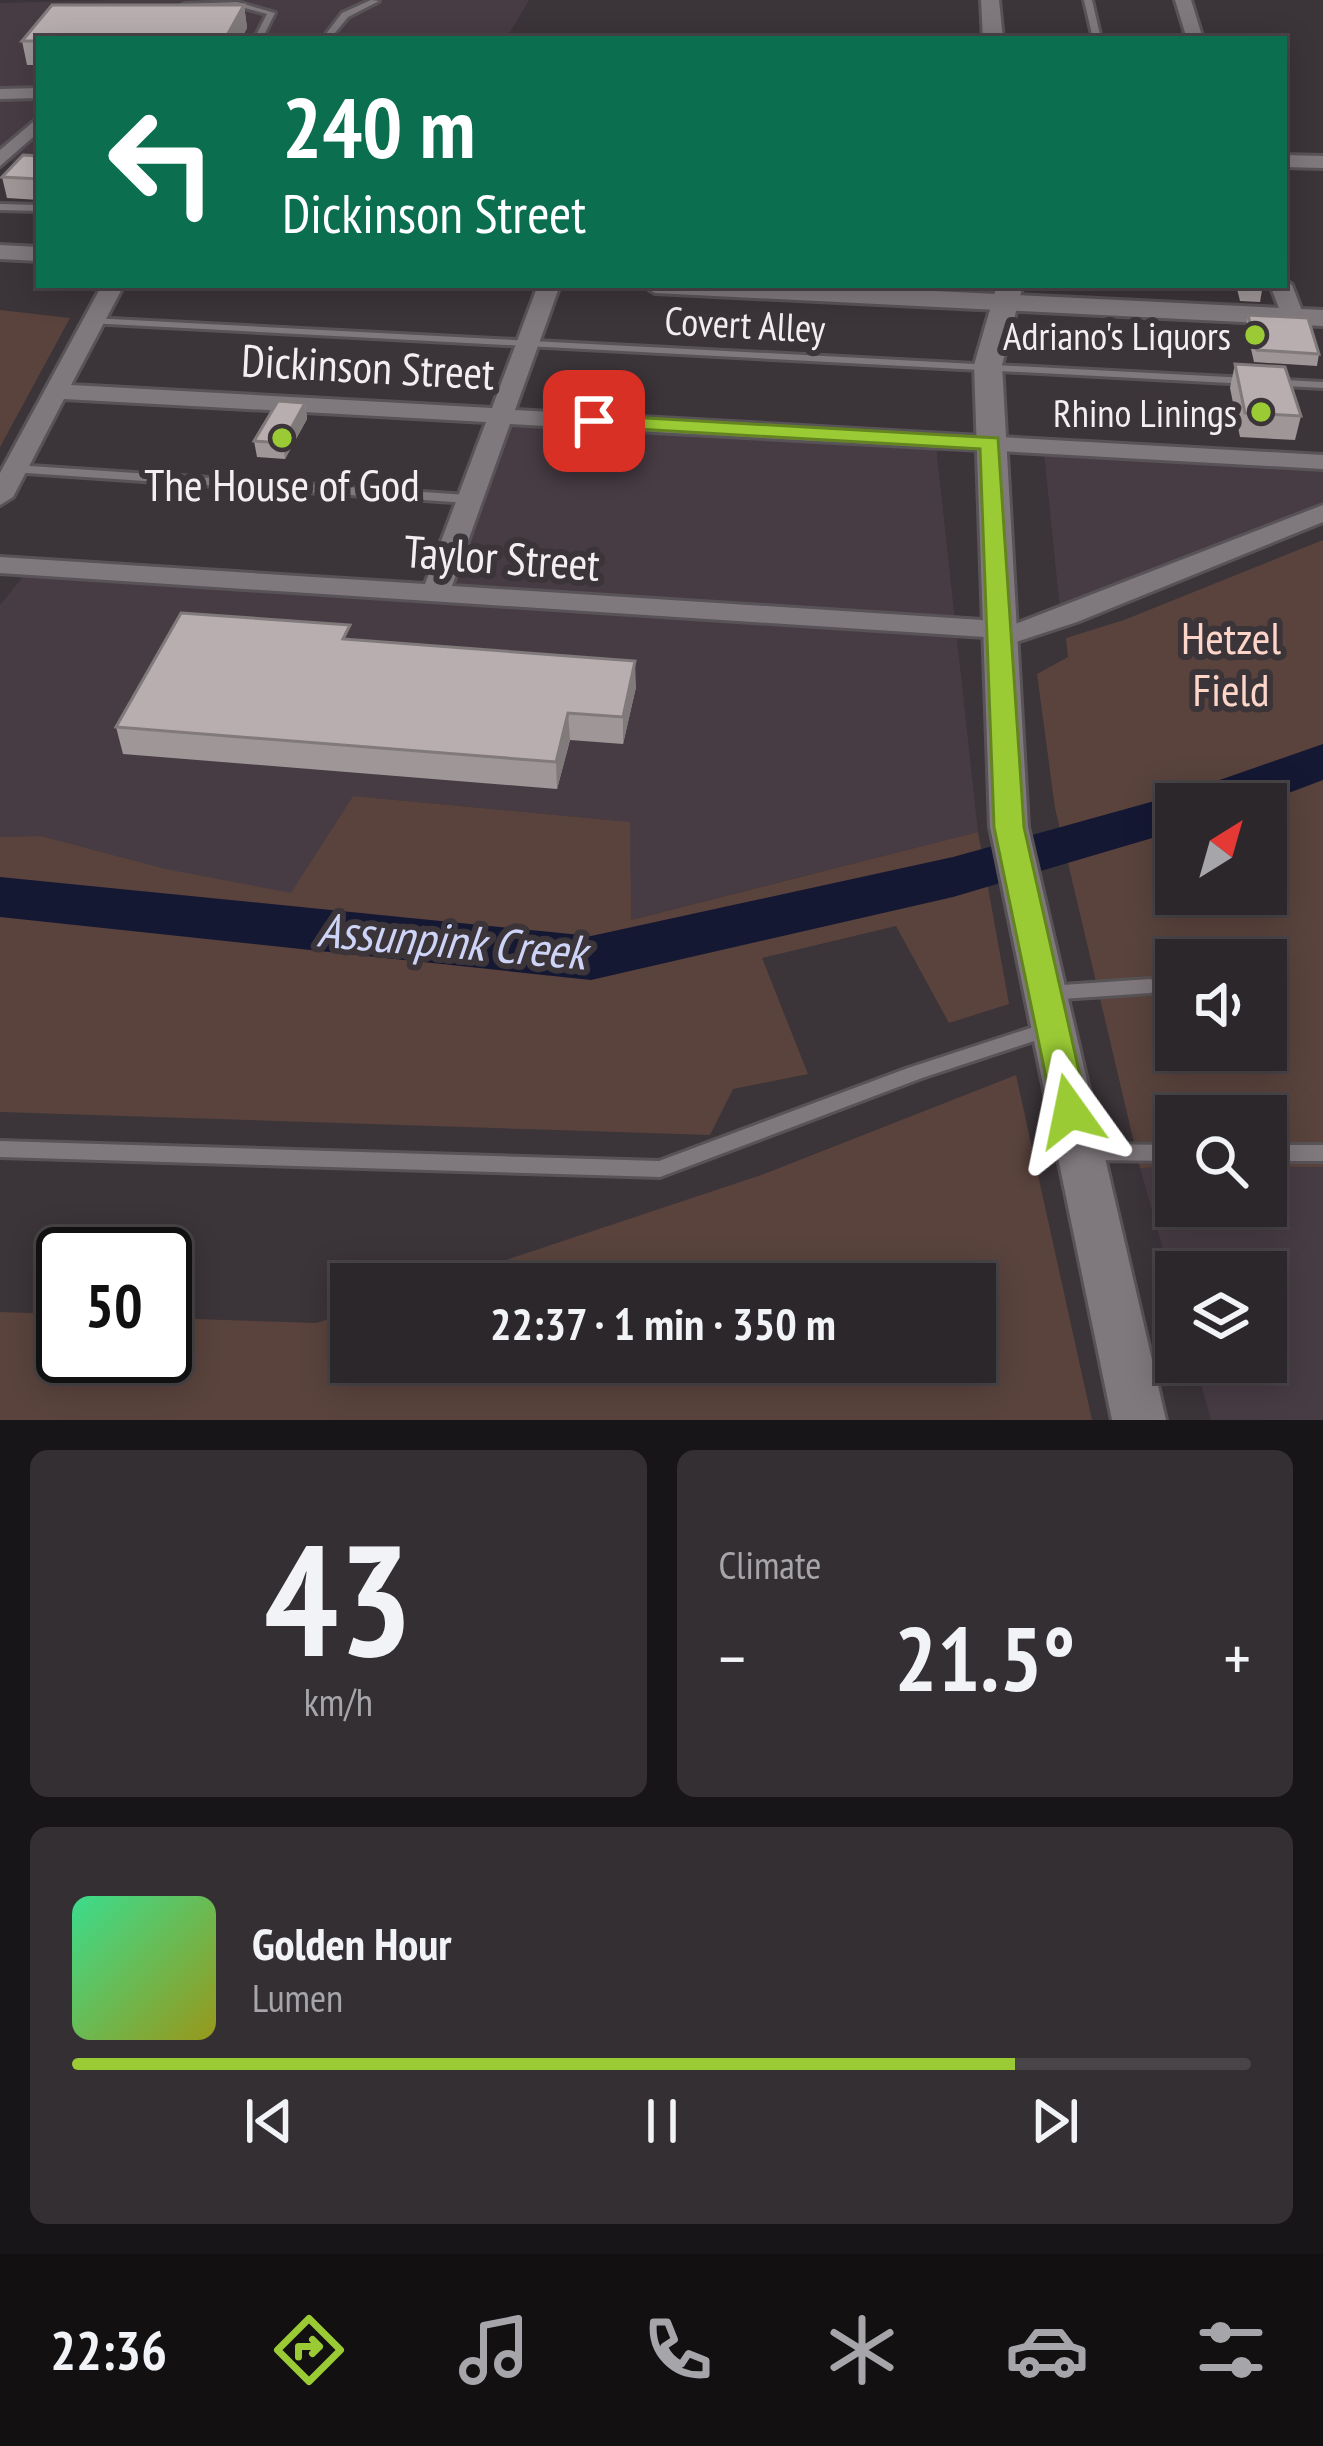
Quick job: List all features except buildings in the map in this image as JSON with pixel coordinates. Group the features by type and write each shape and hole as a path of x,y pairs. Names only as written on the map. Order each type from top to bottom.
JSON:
{"main road":[{"path":"990,0 993,36"},
{"path":"0,252 36,252"},
{"path":"773,288 1008,294 1323,318"},
{"path":"1008,294 988,365 1009,827 1139,1420"}],"street":[{"path":"1183,0 1194,36"},
{"path":"0,94 36,93"},
{"path":"9,153 36,125"},
{"path":"1287,161 1323,162"},
{"path":"0,497 111,288"},
{"path":"435,595 548,288"},
{"path":"1282,288 1293,316"},
{"name":"Dickinson Street","path":"55,391 1323,462"},
{"path":"998,634 1067,616 1323,513"},
{"name":"Taylor Street","path":"0,565 998,634"}],"lane":[{"path":"1088,0 1095,36"},
{"path":"328,36 345,15 375,1"},
{"path":"172,6 258,7 271,14 259,36"},
{"path":"0,207 36,208"},
{"name":"Covert Alley","path":"92,321 1323,385"},
{"path":"15,469 468,499"},
{"path":"0,1149 660,1169 915,1073 1048,1011 1150,986"},
{"path":"1079,1152 1155,1153"},
{"path":"1287,1153 1323,1153"}],"shaded area":[{"path":"529,0 508,36 36,36 36,162 0,161 0,3"},
{"path":"498,410 935,437 978,832 630,920 629,822 353,796 291,894 166,869 41,836 0,837 0,605 32,566 426,589"},
{"path":"1043,443 1323,460 1323,512 1061,619"},
{"path":"1287,1167 1323,1167 1323,1420 1211,1420 1201,1383 1287,1383 1287,1251 1164,1251 1157,1227 1287,1227"},
{"path":"1140,1168 1155,1168 1155,1221"}],"green space":[{"path":"0,310 70,318 0,447"},
{"name":"Hetzel Field","path":"1323,540 1323,1167 1287,1167 1287,1095 1155,1095 1155,1168 1140,1168 1055,808 1037,674 1068,657 1066,638 1124,620"},
{"path":"353,796 630,822 631,920 978,832 1009,1004 949,1023 896,926 762,958 808,1074 733,1089 710,1135 0,1112 0,837 41,836 166,869 291,893"},
{"path":"1016,1075 1092,1420 0,1420 0,1312 36,1313 36,1383 192,1383 192,1319 316,1323 330,1319 330,1383 996,1383 996,1263 497,1263 764,1174"}],"waterway":[{"name":"Assunpink Creek","path":"1264,783 1323,761"},
{"name":"Assunpink Creek","path":"0,897 591,958 953,877 1155,819"}],"place":[{"name":"Adriano's Liquors","path":"1255,335"},
{"name":"Rhino Linings","path":"1261,412"},
{"name":"The House of God","path":"282,438"}],"route":[{"path":"594,421 991,442 1009,827 1070,1111"}]}
